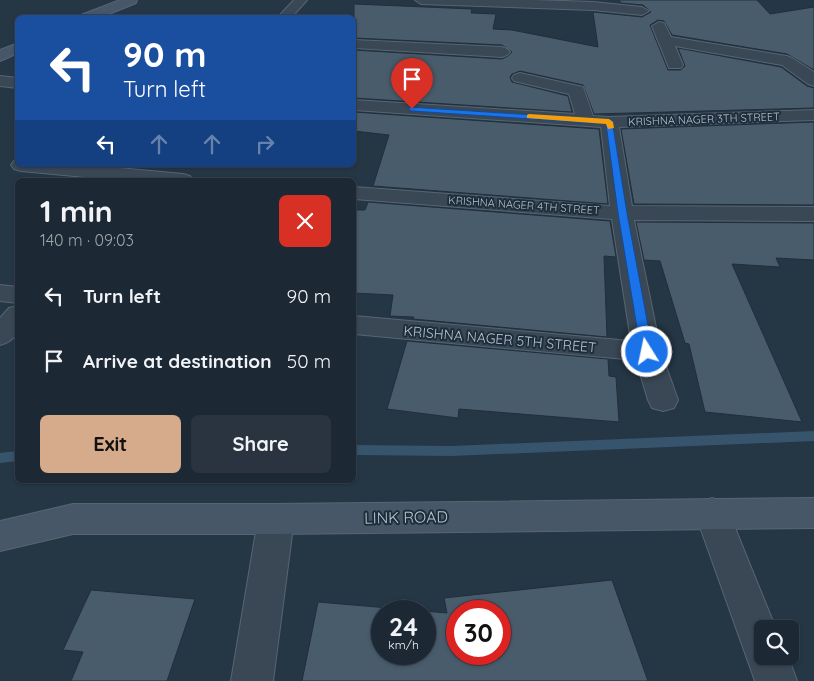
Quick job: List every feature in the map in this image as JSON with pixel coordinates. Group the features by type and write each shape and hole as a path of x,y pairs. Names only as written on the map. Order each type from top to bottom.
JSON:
{"street":[{"path":"94,15 131,0"},
{"path":"286,15 301,0"},
{"path":"421,0 593,6 645,5 656,16 675,65"},
{"path":"665,40 787,60 814,81"},
{"path":"356,44 502,52"},
{"path":"0,56 15,48"},
{"path":"520,78 577,91 586,120"},
{"path":"0,82 15,83"},
{"name":"KRISHNA NAGER 3TH STREET","path":"356,105 609,122 814,115"},
{"path":"609,122 622,213 647,352 663,400"},
{"path":"0,163 15,165"},
{"path":"48,167 168,178"},
{"name":"KRISHNA NAGER 4TH STREET","path":"356,193 622,213 814,214"},
{"path":"0,293 15,295"},
{"path":"0,336 15,318"},
{"name":"KRISHNA NAGER 5TH STREET","path":"356,326 647,352"},
{"name":"LINK ROAD","path":"0,536 73,519 276,519 814,513"},
{"path":"712,514 754,624"},
{"path":"252,681 276,519"},
{"path":"770,665 776,681"}],"building":[{"path":"619,0 757,0 770,14 814,7 814,70 787,54 672,35 664,21 658,20 650,25 668,70 681,70 685,66 678,48 781,67 807,86 814,88 814,108 594,114 583,85 520,71 512,74 510,77 512,82 568,96 572,112 356,98 356,50 502,59 512,52 502,45 356,38 354,4 472,9 471,13 496,14 493,29 512,30 598,47 593,12 642,17 651,12 643,5 621,3"},
{"path":"356,112 599,129 608,204 373,186 389,135 356,131"},
{"path":"814,122 814,205 634,204 621,129"},
{"path":"368,202 610,221 616,257 604,256 607,337 390,316 393,295 356,293 356,210 365,210"},
{"path":"636,222 814,223 814,260 776,258 780,267 732,264 802,422 705,412 689,344 685,343 660,261 644,260"},
{"path":"407,341 608,359 609,376 616,377 619,422 459,409 458,418 387,409"},
{"path":"612,580 648,681 302,681 318,602 371,606 371,665 436,665 436,612 446,613 446,665 511,665 511,600 446,600 446,608 444,598"},
{"path":"91,590 195,599 167,681 71,681 83,652 63,650"}],"waterway":[{"path":"356,450 451,451 814,436"},
{"path":"0,458 15,456"}],"slow traffic":[{"path":"529,116 609,122 610,128"}],"route":[{"path":"412,109 609,122 622,213 647,352"}]}
